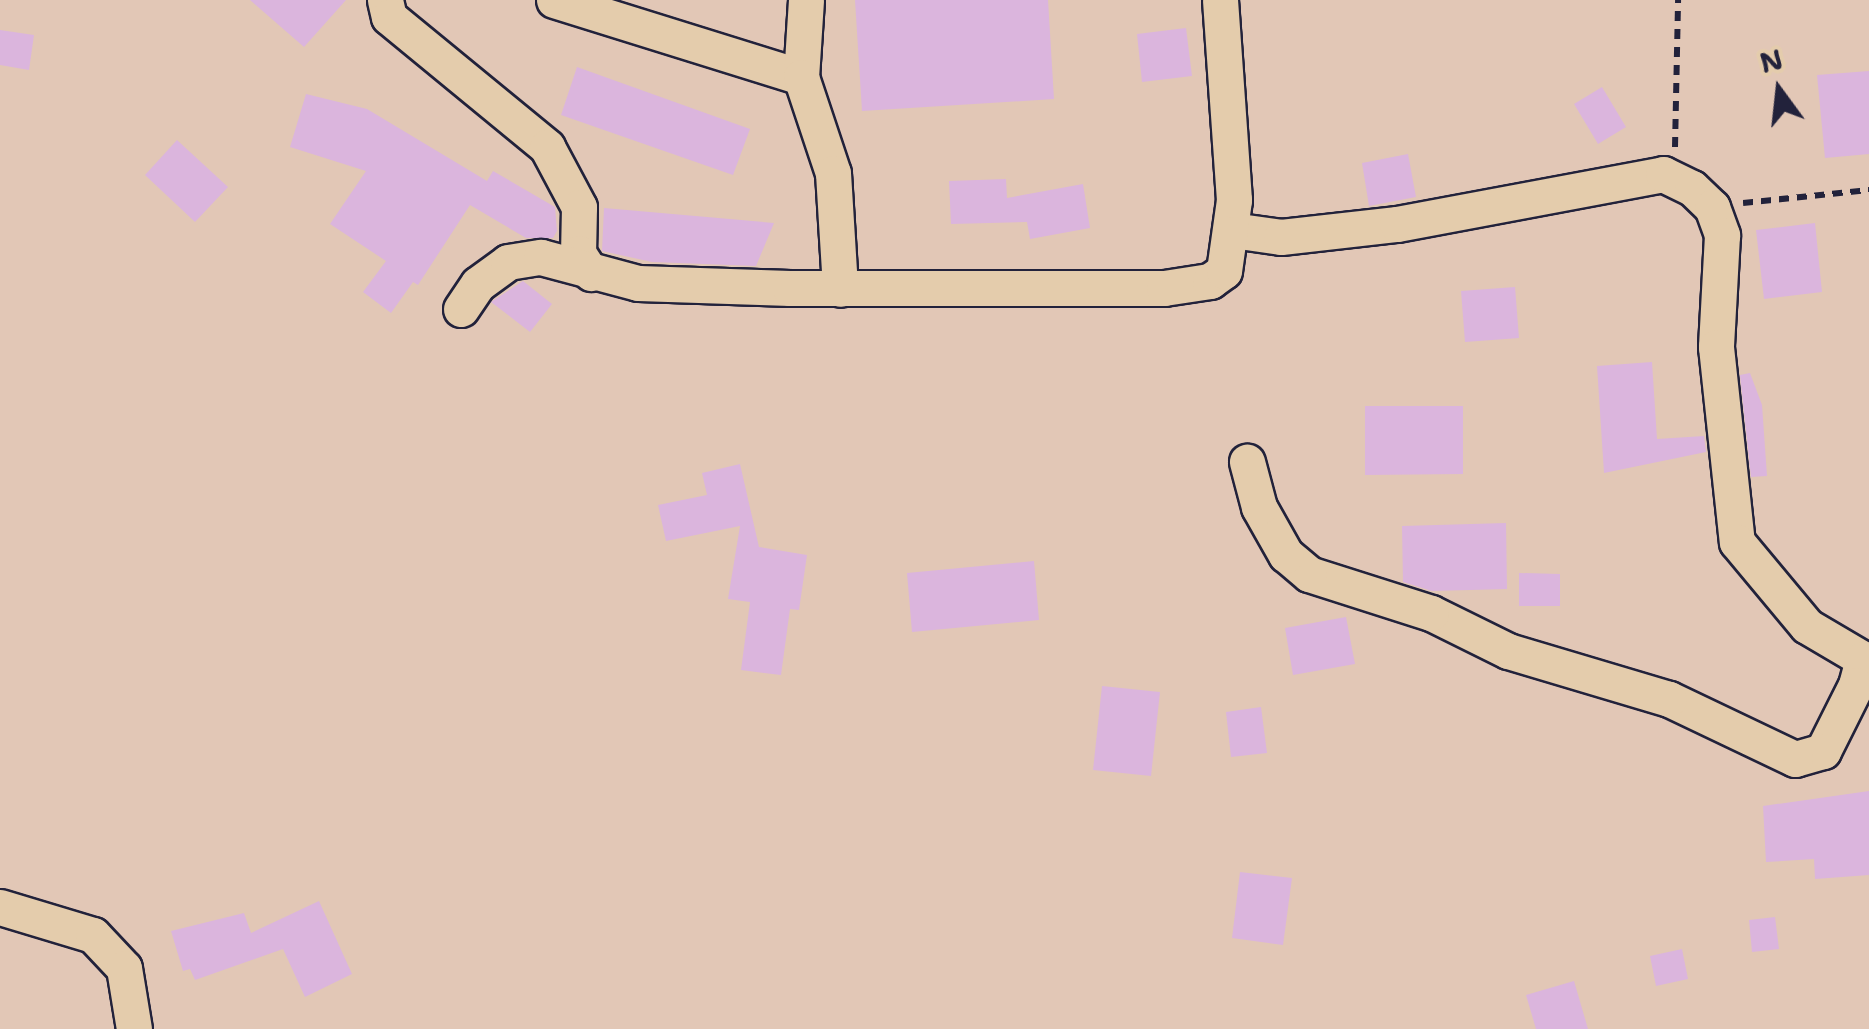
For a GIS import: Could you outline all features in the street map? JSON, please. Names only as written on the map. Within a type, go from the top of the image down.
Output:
[{"type":"street","points":[[385,0],[389,17],[547,147],[578,208],[578,253],[591,274]]},
{"type":"street","points":[[554,0],[801,77]]},
{"type":"street","points":[[806,0],[801,77],[833,173],[840,289]]},
{"type":"street","points":[[461,309],[478,284],[508,262],[541,257],[591,274],[638,283],[840,289],[1186,287],[1224,271],[1232,230],[1220,0]]},
{"type":"street","points":[[1232,230],[1281,238],[1663,174],[1675,178],[1712,206],[1722,236],[1716,347],[1737,542],[1807,626],[1866,646],[1823,752],[1795,759],[1669,699],[1508,651],[1431,613],[1309,574],[1286,554],[1268,523],[1246,462]]},
{"type":"street","points":[[0,906],[94,935],[124,968],[134,1029]]},
{"type":"path","points":[[1675,178],[1678,0]]},
{"type":"path","points":[[1712,206],[1869,190]]},
{"type":"building","points":[[250,0],[346,0],[304,47]]},
{"type":"building","points":[[855,0],[1048,0],[1054,99],[862,111]]},
{"type":"building","points":[[1186,28],[1192,76],[1142,82],[1137,34]]},
{"type":"building","points":[[0,30],[34,35],[29,70],[0,65]]},
{"type":"building","points":[[577,67],[750,129],[733,175],[561,115]]},
{"type":"building","points":[[1869,71],[1869,154],[1825,158],[1817,75]]},
{"type":"building","points":[[1602,87],[1626,127],[1598,144],[1574,104]]},
{"type":"building","points":[[306,94],[367,109],[487,181],[493,171],[555,207],[557,231],[553,238],[526,238],[470,205],[418,285],[413,282],[391,313],[363,292],[386,261],[330,224],[366,171],[290,147]]},
{"type":"building","points":[[177,140],[228,187],[195,222],[145,175]]},
{"type":"building","points":[[1408,154],[1416,197],[1369,206],[1362,163]]},
{"type":"building","points":[[1006,179],[1007,198],[1083,184],[1090,228],[1030,239],[1027,222],[951,224],[949,181]]},
{"type":"building","points":[[604,208],[774,223],[756,266],[652,262],[602,251]]},
{"type":"building","points":[[1815,223],[1822,292],[1764,299],[1756,230]]},
{"type":"building","points":[[523,281],[552,304],[530,332],[491,302]]},
{"type":"building","points":[[1515,287],[1519,338],[1465,342],[1461,291]]},
{"type":"building","points":[[1652,362],[1657,439],[1704,436],[1706,452],[1604,473],[1597,366]]},
{"type":"building","points":[[1750,373],[1762,405],[1767,476],[1751,477],[1740,375]]},
{"type":"building","points":[[1365,406],[1463,406],[1463,474],[1365,475]]},
{"type":"building","points":[[740,464],[759,547],[807,555],[799,610],[790,609],[781,675],[741,670],[750,602],[728,599],[740,526],[666,541],[658,505],[707,495],[702,473]]},
{"type":"building","points":[[1506,523],[1507,589],[1432,591],[1403,582],[1402,526]]},
{"type":"building","points":[[1034,561],[1039,620],[912,632],[907,573]]},
{"type":"building","points":[[1519,573],[1560,574],[1560,606],[1519,606]]},
{"type":"building","points":[[1346,617],[1355,664],[1293,675],[1285,628]]},
{"type":"building","points":[[1102,686],[1160,692],[1151,776],[1093,770]]},
{"type":"building","points":[[1261,707],[1267,753],[1231,757],[1226,712]]},
{"type":"building","points":[[1869,791],[1869,875],[1815,879],[1814,859],[1766,862],[1763,806]]},
{"type":"building","points":[[1240,872],[1292,878],[1283,945],[1232,938]]},
{"type":"building","points":[[319,901],[352,974],[305,997],[283,949],[195,980],[190,969],[183,971],[171,931],[244,913],[251,933]]},
{"type":"building","points":[[1775,917],[1779,949],[1752,952],[1749,920]]},
{"type":"building","points":[[1682,949],[1688,979],[1656,986],[1650,956]]},
{"type":"building","points":[[1574,981],[1588,1029],[1536,1029],[1526,995]]}]
